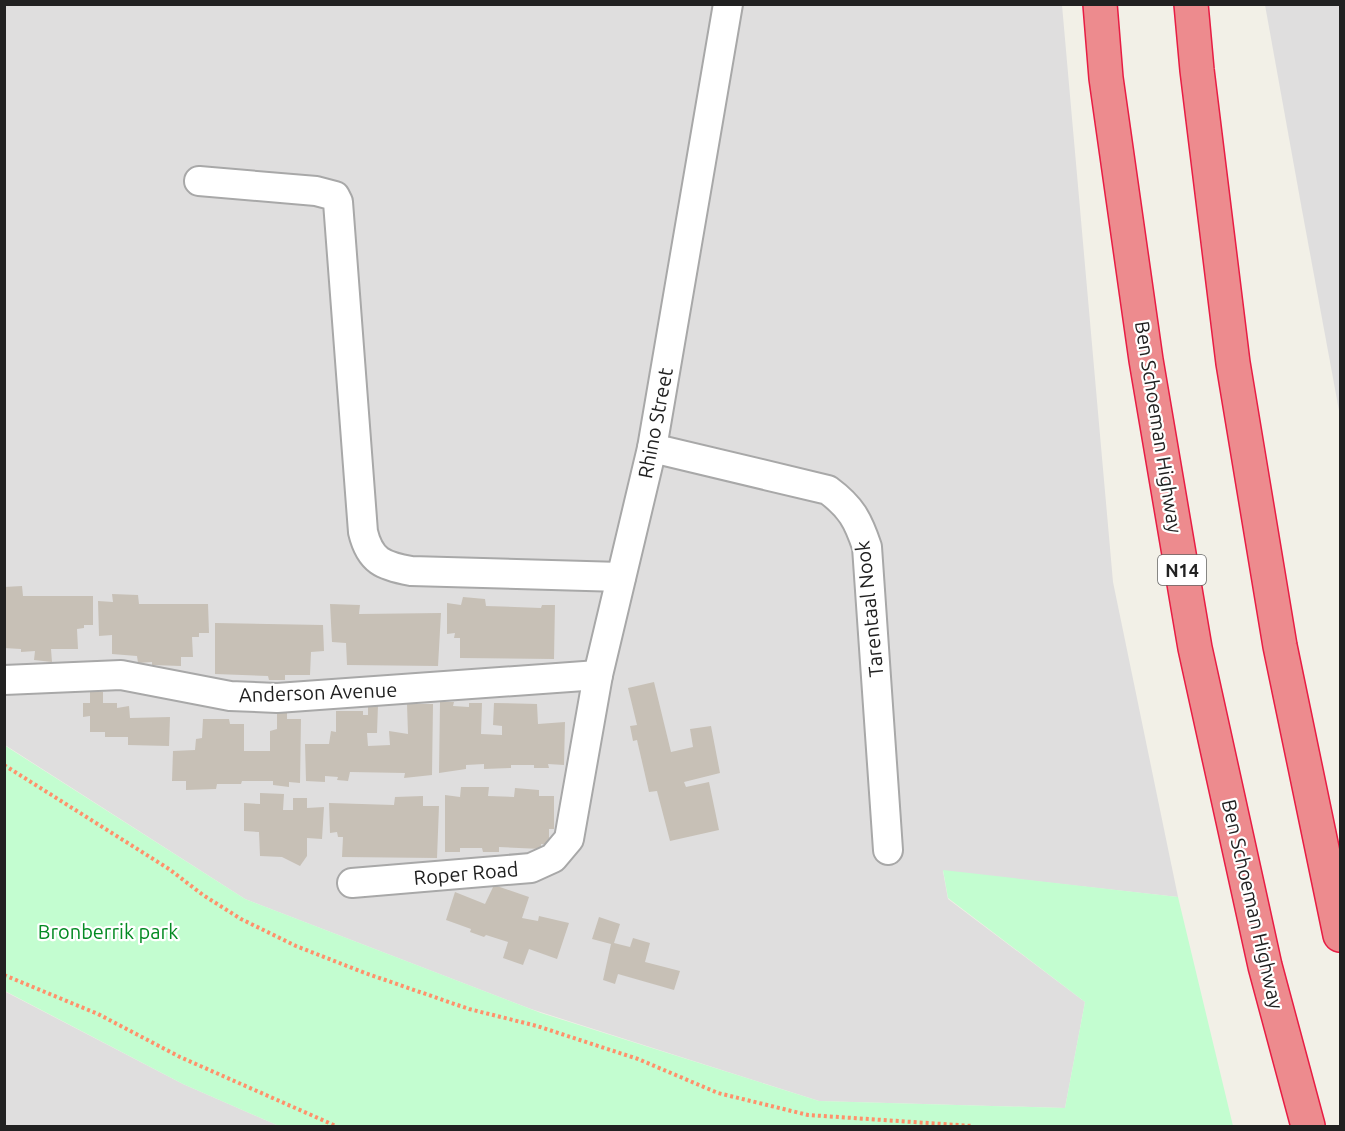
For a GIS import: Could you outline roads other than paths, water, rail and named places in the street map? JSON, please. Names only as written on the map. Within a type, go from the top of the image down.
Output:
[{"type":"highway","name":"Ben Schoeman Highway","points":[[1100,4],[1106,78],[1146,360],[1195,648],[1265,966],[1308,1126]]},
{"type":"highway","points":[[1191,4],[1198,82],[1233,363],[1280,646],[1341,935]]},
{"type":"street","name":"Rhino Street","points":[[569,838],[598,675],[652,447],[728,4]]},
{"type":"street","points":[[199,181],[316,191],[335,196],[338,202],[363,532],[371,554],[392,568],[411,571],[621,577]]},
{"type":"street","name":"Tarentaal Nook","points":[[652,447],[828,490],[852,511],[867,547],[888,850]]},
{"type":"street","name":"Anderson Avenue","points":[[4,680],[120,675],[230,696],[277,698],[598,675]]},
{"type":"street","name":"Roper Road","points":[[352,883],[531,868],[553,858],[569,838]]},
{"type":"park label","name":"Bronberrik park","points":[[108,931]]}]
